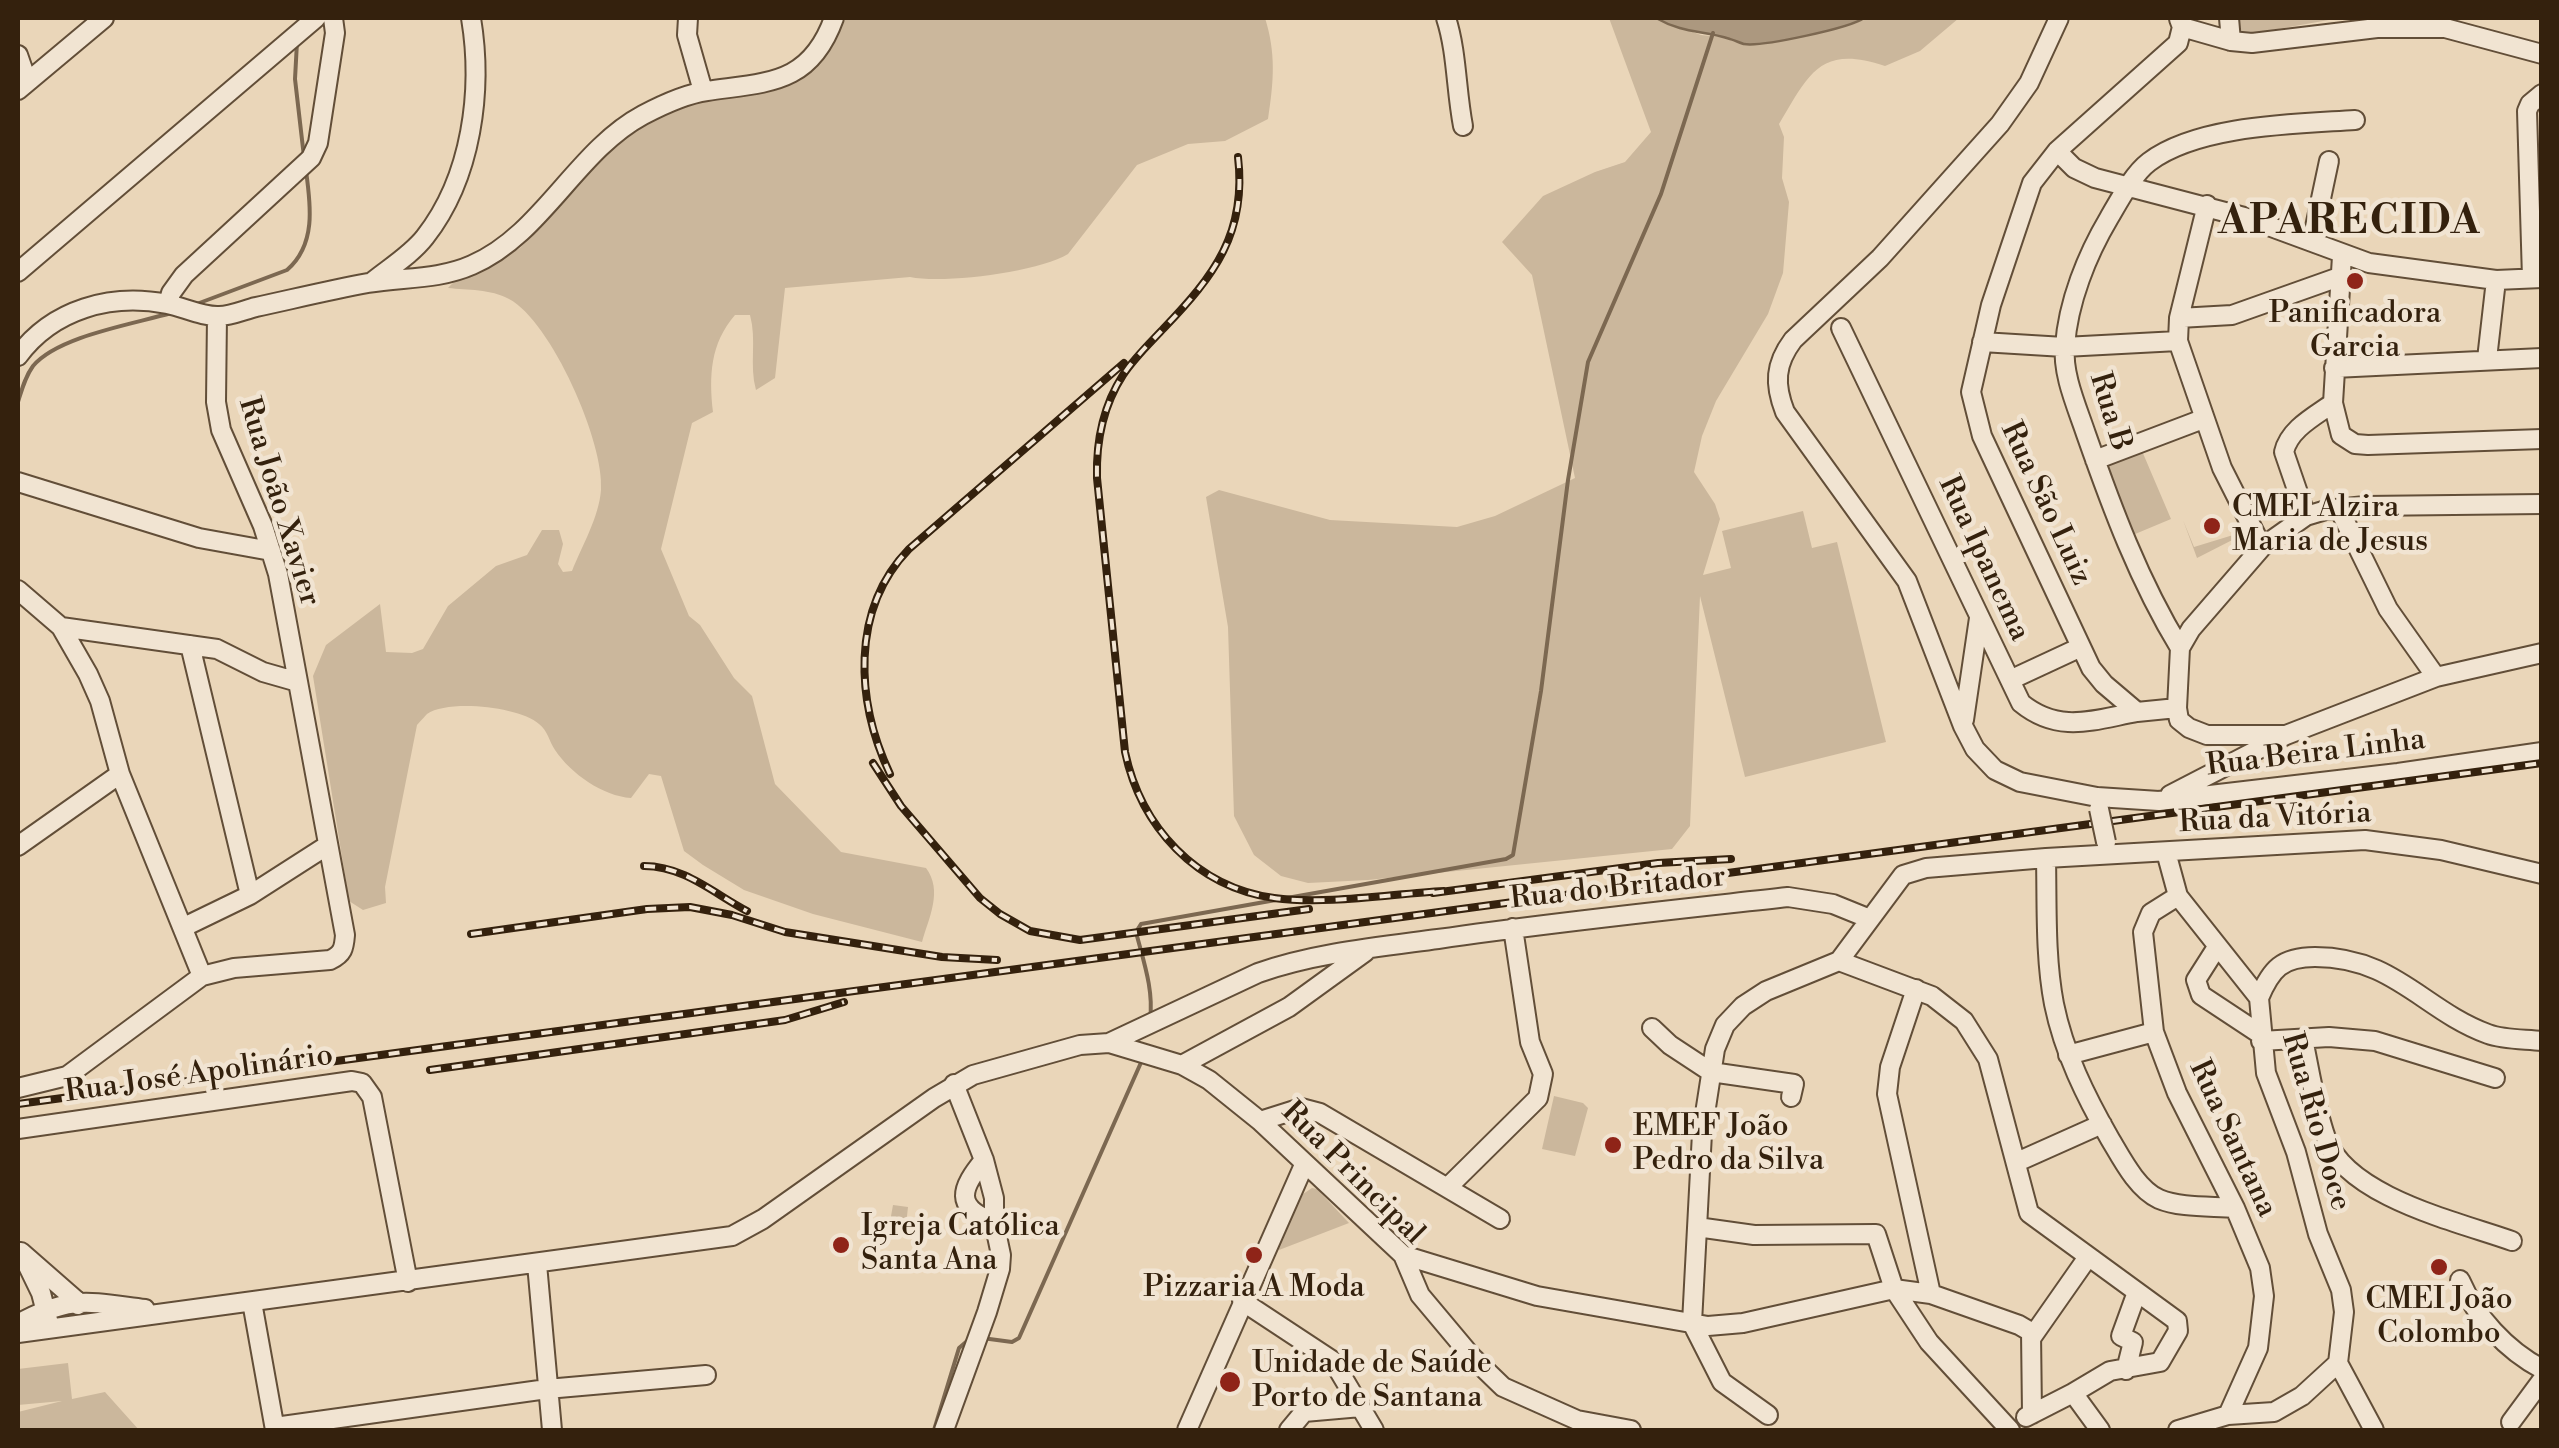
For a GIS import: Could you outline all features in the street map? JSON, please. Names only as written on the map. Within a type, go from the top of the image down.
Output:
[{"type":"street","points":[[22,86],[104,18]]},
{"type":"street","points":[[18,272],[316,18]]},
{"type":"street","points":[[168,304],[170,293],[184,275],[315,151],[335,33],[333,18]]},
{"type":"street","points":[[372,282],[423,240],[440,215],[456,177],[476,100],[476,46],[471,18]]},
{"type":"street","points":[[688,18],[687,35],[704,91]]},
{"type":"street","points":[[18,356],[44,328],[76,311],[136,300],[218,316],[372,282],[441,276],[490,256],[504,247],[616,134],[639,117],[704,91],[746,88],[781,79],[815,57],[834,18]]},
{"type":"street","points":[[1446,18],[1463,126]]},
{"type":"street","points":[[2059,18],[2028,83],[2000,124],[1880,258],[1793,340],[1782,354],[1776,376],[1784,412],[1907,582],[1976,750],[1995,770],[2020,782],[2098,803],[2107,848]]},
{"type":"street","points":[[2229,18],[2232,41]]},
{"type":"street","points":[[2180,22],[2232,41],[2252,43],[2370,23],[2445,28],[2542,54]]},
{"type":"street","name":"Rua São Luiz","points":[[2137,712],[2091,668],[1982,436],[1971,392],[1982,342],[2032,183],[2057,152],[2178,43],[2180,22]]},
{"type":"street","points":[[18,55],[22,86]]},
{"type":"street","points":[[2057,152],[2074,168],[2095,178],[2207,206],[2312,241],[2342,256],[2400,270],[2496,280],[2537,278],[2527,112],[2542,94]]},
{"type":"street","name":"Rua B","points":[[2180,648],[2130,553],[2078,410],[2064,347],[2083,269],[2100,232],[2147,163],[2179,147],[2220,134],[2264,126],[2355,120]]},
{"type":"street","points":[[2312,241],[2329,161]]},
{"type":"street","points":[[2207,206],[2178,318],[2178,341],[2222,468],[2262,547]]},
{"type":"street","points":[[2342,256],[2332,403],[2341,435],[2356,444],[2542,439]]},
{"type":"street","points":[[2178,318],[2232,315],[2339,278]]},
{"type":"street","points":[[2487,359],[2496,280]]},
{"type":"street","name":"Rua João Xavier","points":[[202,976],[218,970],[338,956],[344,948],[345,935],[271,551],[221,430],[216,402],[218,316]]},
{"type":"street","name":"Rua Ipanema","points":[[1841,328],[2021,703],[2038,717],[2074,723],[2137,712]]},
{"type":"street","points":[[1982,342],[2064,347],[2178,341]]},
{"type":"street","points":[[2334,368],[2542,358]]},
{"type":"street","points":[[2306,516],[2284,452],[2293,433],[2332,403]]},
{"type":"street","points":[[2095,460],[2203,419]]},
{"type":"street","points":[[18,482],[199,538],[271,551]]},
{"type":"street","points":[[2286,734],[2207,735],[2179,720],[2177,708],[2180,648],[2191,629],[2262,547],[2306,516],[2339,509],[2542,504]]},
{"type":"street","points":[[2339,509],[2388,609],[2436,677]]},
{"type":"street","points":[[18,590],[61,627],[100,701],[120,774],[202,976],[68,1076],[18,1088]]},
{"type":"street","points":[[1963,726],[1980,617]]},
{"type":"street","points":[[61,627],[229,653],[263,672],[298,682]]},
{"type":"street","points":[[190,646],[250,895]]},
{"type":"street","points":[[2010,680],[2081,647]]},
{"type":"street","points":[[2158,801],[2286,734],[2436,677],[2542,653]]},
{"type":"street","points":[[2137,712],[2177,708]]},
{"type":"street","name":"Rua Beira Linha","points":[[2098,803],[2158,801],[2542,752]]},
{"type":"street","points":[[18,846],[120,774]]},
{"type":"street","name":"Rua da Vitória","points":[[1839,961],[1898,878],[1909,872],[2107,848],[2166,852],[2365,840],[2441,850],[2542,874]]},
{"type":"street","points":[[184,928],[250,895],[328,846]]},
{"type":"street","name":"Rua Rio Doce","points":[[2166,852],[2178,896],[2258,998],[2266,1073],[2296,1152],[2318,1234],[2342,1290],[2344,1312],[2338,1362]]},
{"type":"street","points":[[2046,858],[2054,1003],[2068,1055],[2102,1124],[2119,1154],[2155,1197],[2235,1208]]},
{"type":"street","name":"Rua Santana","points":[[2178,896],[2151,913],[2143,932],[2154,1032],[2177,1093],[2235,1208],[2260,1268],[2264,1296],[2258,1348],[2228,1416]]},
{"type":"street","name":"Rua do Britador","points":[[1109,1043],[1258,973],[1370,948],[1788,898],[1832,904],[1870,919]]},
{"type":"street","points":[[1448,1187],[1538,1098],[1543,1074],[1530,1042],[1514,928]]},
{"type":"street","name":"Rua do Britador","points":[[1182,1065],[1289,1007],[1370,948]]},
{"type":"street","points":[[2218,948],[2196,980],[2201,996],[2261,1037],[2375,1041],[2495,1078]]},
{"type":"street","points":[[2258,998],[2268,974],[2282,964],[2298,957],[2342,957],[2400,980],[2492,1036],[2542,1041]]},
{"type":"street","points":[[1697,1227],[1754,1235],[1876,1234],[1894,1289],[1928,1342],[2010,1429],[2118,1370],[2160,1362],[2178,1331],[2177,1322],[2029,1213],[1988,1059],[1952,1008],[1916,989],[1839,961],[1766,990],[1743,1006],[1726,1025],[1711,1072],[1702,1133],[1697,1227],[1692,1323],[1722,1382],[1768,1415]]},
{"type":"street","points":[[1916,989],[1890,1066],[1887,1094],[1931,1294]]},
{"type":"street","points":[[1652,1028],[1670,1046],[1711,1072],[1794,1084],[1791,1096]]},
{"type":"street","points":[[2068,1055],[2154,1032]]},
{"type":"street","points":[[2303,1040],[2326,1140],[2346,1169],[2390,1198],[2512,1241]]},
{"type":"street","points":[[18,1333],[732,1236],[954,1084],[1004,1064],[1080,1044],[1109,1043]]},
{"type":"street","name":"Rua Principal","points":[[1109,1043],[1182,1065],[1209,1080],[1260,1121],[1403,1256],[1420,1295],[1503,1388],[1577,1420],[1631,1430]]},
{"type":"street","name":"Rua José Apolinário","points":[[18,1129],[352,1081],[362,1083],[372,1096],[408,1282]]},
{"type":"street","points":[[944,1430],[1000,1269],[1001,1254],[994,1198],[984,1160],[954,1084]]},
{"type":"street","points":[[1260,1121],[1292,1109],[1310,1109],[1384,1148],[1500,1219]]},
{"type":"street","points":[[2017,1162],[2102,1124]]},
{"type":"street","points":[[984,1160],[967,1181],[966,1202],[976,1216],[994,1222]]},
{"type":"street","points":[[1186,1430],[1304,1165]]},
{"type":"street","points":[[19,1249],[77,1301]]},
{"type":"street","points":[[19,1249],[41,1293],[43,1310],[66,1328]]},
{"type":"street","points":[[1403,1256],[1537,1296],[1708,1326],[1744,1323],[1894,1289],[1931,1294],[2019,1325],[2032,1338]]},
{"type":"street","points":[[2032,1414],[2032,1338],[2088,1257]]},
{"type":"street","points":[[537,1264],[552,1430]]},
{"type":"street","points":[[2460,1280],[2486,1324],[2542,1369]]},
{"type":"street","points":[[2118,1370],[2133,1342],[2121,1336],[2137,1292]]},
{"type":"street","points":[[66,1328],[77,1301]]},
{"type":"street","points":[[18,1324],[43,1310],[77,1301],[170,1313]]},
{"type":"street","points":[[1242,1301],[1333,1361],[1374,1430]]},
{"type":"street","points":[[252,1302],[275,1429],[547,1389],[706,1376]]},
{"type":"street","points":[[2178,1430],[2228,1416],[2274,1412],[2302,1396],[2338,1362],[2374,1430]]},
{"type":"street","points":[[2511,1422],[2542,1380]]},
{"type":"street","points":[[2073,1393],[2100,1430]]},
{"type":"street","points":[[1289,1430],[1304,1412],[1360,1408]]},
{"type":"street","points":[[2261,1415],[2275,1430]]},
{"type":"shaded area","points":[[838,18],[1265,18],[1272,55],[1268,119],[1225,141],[1188,144],[1137,165],[1068,254],[1036,266],[991,275],[910,277],[785,288],[775,378],[756,390],[750,315],[735,315],[720,337],[712,373],[713,412],[692,423],[661,549],[689,616],[700,625],[734,678],[752,696],[775,784],[841,852],[926,868],[934,895],[922,942],[813,914],[744,890],[684,851],[661,776],[649,774],[631,798],[610,793],[570,767],[539,724],[530,718],[501,709],[467,706],[437,709],[417,725],[385,887],[386,903],[363,910],[349,901],[313,676],[326,645],[380,604],[386,652],[412,653],[423,649],[448,606],[496,566],[527,555],[542,530],[559,530],[563,544],[558,564],[563,572],[572,571],[600,500],[600,469],[585,415],[542,332],[509,299],[479,290],[448,288],[466,269],[520,248],[617,138],[674,104],[790,80],[809,71],[827,48]]},
{"type":"shaded area","points":[[1609,18],[1656,18],[1701,35],[1728,38],[1745,45],[1813,33],[1864,18],[1959,18],[1920,51],[1885,66],[1845,59],[1819,68],[1779,124],[1784,137],[1782,178],[1789,202],[1783,273],[1768,314],[1716,401],[1702,436],[1694,472],[1720,519],[1703,575],[1731,568],[1722,531],[1803,511],[1812,548],[1837,542],[1886,742],[1745,777],[1700,596],[1690,826],[1672,849],[1368,880],[1308,883],[1281,876],[1254,855],[1234,816],[1228,627],[1206,497],[1219,490],[1330,520],[1457,527],[1495,516],[1575,478],[1532,275],[1502,242],[1543,196],[1625,162],[1651,132]]},
{"type":"shaded area","points":[[1656,18],[1864,18],[1786,40],[1744,44]]},
{"type":"shaded area","points":[[2230,18],[2340,18],[2233,37]]},
{"type":"shaded area","points":[[2142,451],[2171,519],[2128,537],[2099,469]]},
{"type":"shaded area","points":[[2183,520],[2194,547],[2244,534],[2197,558]]},
{"type":"shaded area","points":[[1554,1096],[1583,1103],[1588,1108],[1575,1156],[1542,1149]]},
{"type":"shaded area","points":[[1312,1188],[1349,1223],[1279,1250],[1276,1245],[1303,1194]]},
{"type":"shaded area","points":[[893,1205],[908,1207],[905,1234],[888,1233]]},
{"type":"shaded area","points":[[68,1363],[72,1399],[105,1392],[139,1430],[18,1430],[18,1412],[62,1401],[18,1405],[18,1369]]},
{"type":"waterway","points":[[1150,1019],[1149,986],[1136,932],[1141,924],[1513,855],[1541,691],[1568,480],[1588,362],[1661,194],[1713,33]]},
{"type":"waterway","points":[[297,42],[295,79],[304,157]]},
{"type":"waterway","points":[[194,305],[287,270],[296,260],[309,224],[306,171]]},
{"type":"waterway","points":[[18,402],[33,366],[60,347],[98,332],[171,313]]},
{"type":"waterway","points":[[982,1338],[1012,1342],[1019,1338],[1143,1058]]},
{"type":"waterway","points":[[934,1430],[959,1348],[973,1336]]},
{"type":"railway","points":[[1238,157],[1237,208],[1223,252],[1198,290],[1123,375],[1110,399],[1100,438],[1097,478],[1125,752],[1144,805],[1159,828],[1176,849],[1220,881],[1246,892],[1294,900],[1444,891]]},
{"type":"railway","points":[[890,774],[870,717],[865,657],[876,600],[890,573],[909,549],[1124,363]]},
{"type":"railway","points":[[873,763],[901,806],[980,898],[1030,931],[1080,940],[1309,909]]},
{"type":"railway","points":[[18,1104],[2542,763]]},
{"type":"railway","points":[[1433,893],[1658,863],[1731,859]]},
{"type":"railway","points":[[644,866],[685,875],[747,911]]},
{"type":"railway","points":[[471,934],[647,909],[690,907],[785,932],[942,957],[997,960]]},
{"type":"railway","points":[[430,1070],[785,1020],[844,1002]]},
{"type":"place","name":"Panificadora Garcia","points":[[2355,281]]},
{"type":"place","name":"CMEI Alzira Maria de Jesus","points":[[2212,526]]},
{"type":"place","name":"EMEF João Pedro da Silva","points":[[1613,1145]]},
{"type":"place","name":"Igreja Católica Santa Ana","points":[[841,1245]]},
{"type":"place","name":"Pizzaria A Moda","points":[[1254,1255]]},
{"type":"place","name":"CMEI João Colombo","points":[[2439,1267]]},
{"type":"place","name":"Unidade de Saúde Porto de Santana","points":[[1230,1382]]},
{"type":"district","name":"APARECIDA","points":[[2350,223]]}]
